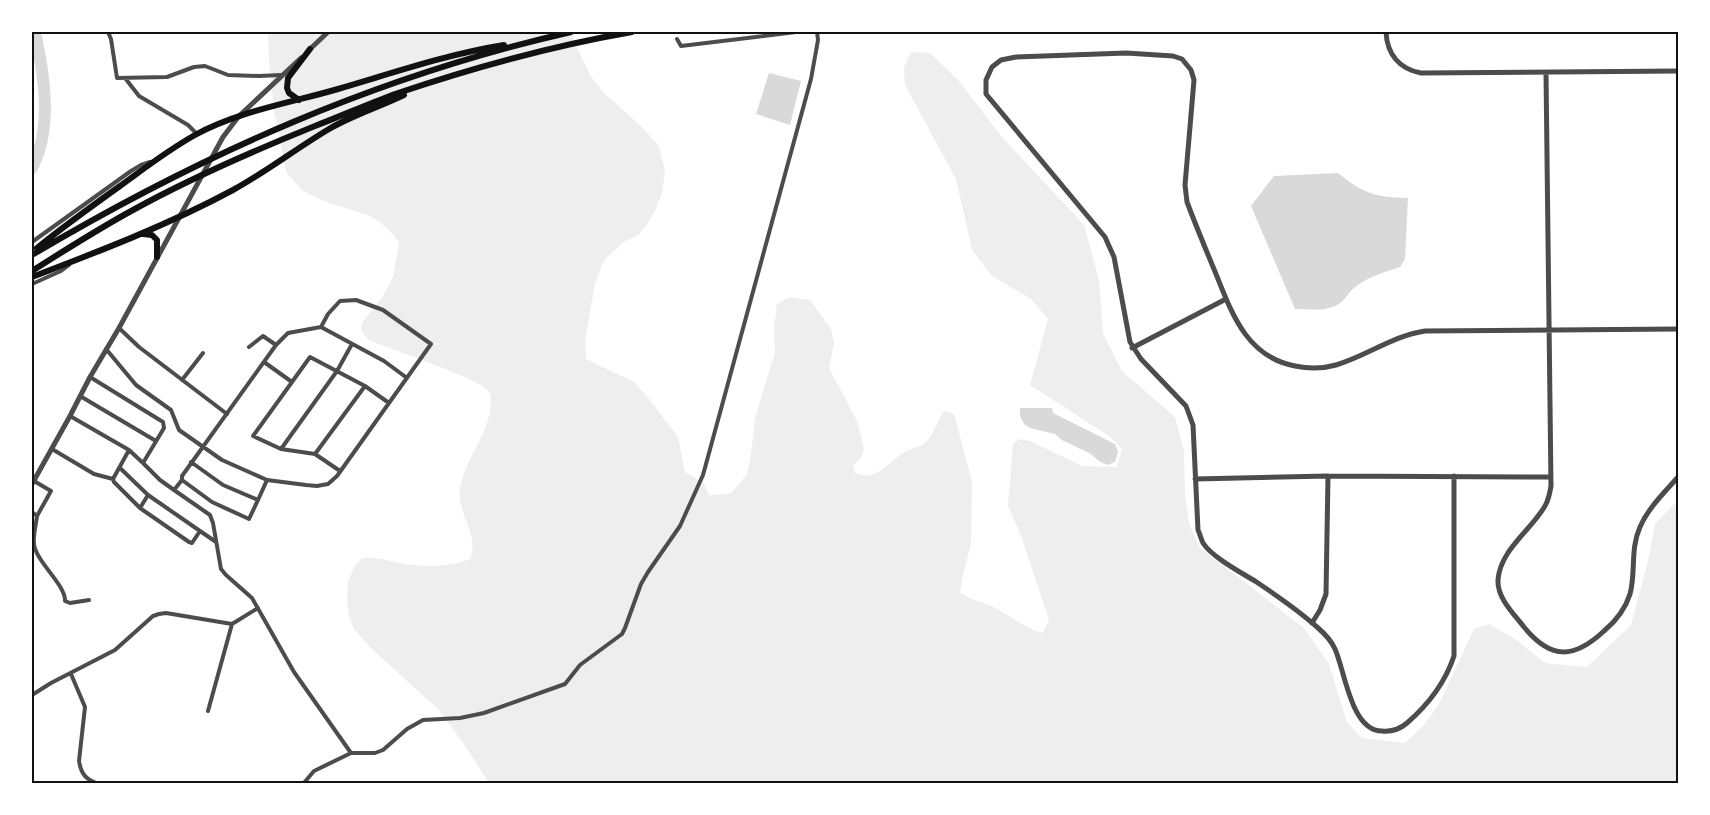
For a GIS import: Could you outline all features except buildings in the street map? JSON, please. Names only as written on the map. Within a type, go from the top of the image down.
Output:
[{"type":"main road","points":[[32,254],[70,221],[152,161],[197,134],[239,116],[469,50],[571,32]]},
{"type":"main road","points":[[32,271],[95,231],[182,185],[265,146],[382,99],[542,51],[589,39],[632,32]]},
{"type":"main road","points":[[32,254],[135,196],[193,167],[331,106],[456,62],[538,39]]},
{"type":"main road","points":[[299,100],[286,88],[288,78],[310,49]]},
{"type":"main road","points":[[32,277],[178,217],[250,180],[341,123],[426,84]]},
{"type":"main road","points":[[137,235],[148,234],[155,238],[158,246],[157,257]]},
{"type":"street","points":[[108,32],[117,78],[167,76],[199,66],[228,75],[281,75]]},
{"type":"street","points":[[89,600],[70,603],[65,601],[63,591],[51,576],[34,546],[37,516],[51,491],[33,482],[223,137],[239,116],[328,32]]},
{"type":"street","points":[[677,39],[681,46],[796,32]]},
{"type":"street","points":[[303,783],[314,771],[351,753],[375,753],[383,750],[407,729],[423,720],[460,718],[559,687],[565,684],[580,665],[622,634],[641,584],[680,526],[703,475],[811,79],[818,40],[817,32]]},
{"type":"street","points":[[1386,32],[1391,53],[1399,63],[1410,71],[1420,73],[1678,71]]},
{"type":"street","points":[[1454,476],[1454,656],[1441,687],[1405,725],[1393,732],[1377,731],[1364,722],[1355,709],[1334,648],[1324,634],[1301,613],[1220,558],[1204,543],[1198,530],[1193,425],[1186,406],[1132,348],[1114,257],[1105,237],[986,93],[986,80],[992,67],[1001,60],[1016,57],[1105,54],[1161,55],[1182,59],[1191,70],[1194,80],[1185,185],[1187,202],[1233,317],[1255,346],[1276,361],[1310,369],[1336,365],[1414,332],[1437,330],[1678,329]]},
{"type":"street","points":[[1546,73],[1551,486],[1547,502],[1518,538],[1500,570],[1498,581],[1499,592],[1507,605],[1534,639],[1544,647],[1555,651],[1580,650],[1616,620],[1630,593],[1634,547],[1639,529],[1646,513],[1678,477]]},
{"type":"street","points":[[124,77],[138,96],[188,125],[197,134]]},
{"type":"street","points":[[32,242],[131,171],[152,161]]},
{"type":"street","points":[[32,284],[61,271],[77,260]]},
{"type":"street","points":[[1132,348],[1226,298]]},
{"type":"street","points":[[106,349],[136,385],[171,410],[179,430],[222,460],[267,480],[317,486],[328,484],[340,471],[431,344],[383,310],[360,301],[340,301],[328,314],[321,327]]},
{"type":"street","points":[[174,490],[191,462],[276,345],[288,333],[321,327],[384,362],[407,378]]},
{"type":"street","points":[[119,328],[139,347],[227,414]]},
{"type":"street","points":[[249,347],[263,336],[276,345]]},
{"type":"street","points":[[281,449],[338,371],[352,344]]},
{"type":"street","points":[[182,380],[203,353]]},
{"type":"street","points":[[340,471],[315,454],[281,449],[253,436],[310,357],[365,386],[389,403]]},
{"type":"street","points":[[264,362],[292,382]]},
{"type":"street","points":[[90,377],[163,422],[164,428],[143,464]]},
{"type":"street","points":[[315,454],[365,386]]},
{"type":"street","points":[[80,396],[156,441]]},
{"type":"street","points":[[70,416],[129,450],[160,480],[210,515],[221,569],[252,598],[294,672],[351,753]]},
{"type":"street","points":[[52,450],[94,474],[113,479],[140,508],[189,542],[192,543],[200,531]]},
{"type":"street","points":[[113,479],[129,450]]},
{"type":"street","points":[[191,462],[222,485],[258,500]]},
{"type":"street","points":[[120,468],[148,495],[216,542]]},
{"type":"street","points":[[1195,479],[1328,476],[1551,477]]},
{"type":"street","points":[[1312,623],[1326,594],[1328,476]]},
{"type":"street","points":[[182,480],[212,502],[249,519],[267,480]]},
{"type":"street","points":[[140,508],[148,495]]},
{"type":"street","points":[[32,512],[37,516]]},
{"type":"street","points":[[32,695],[115,650],[153,616],[166,613],[232,624],[258,608]]},
{"type":"street","points":[[208,711],[232,624]]},
{"type":"street","points":[[71,674],[85,707],[80,769],[88,779],[99,783]]},
{"type":"shaded area","points":[[268,32],[570,32],[591,77],[606,95],[643,128],[659,146],[665,171],[662,193],[646,226],[639,234],[624,242],[606,258],[601,267],[595,284],[585,341],[586,359],[634,382],[678,437],[685,472],[704,484],[709,495],[730,494],[747,475],[755,418],[775,352],[774,328],[777,304],[789,297],[810,300],[831,329],[834,343],[829,368],[858,423],[864,450],[860,459],[853,465],[855,473],[869,476],[875,474],[903,453],[925,443],[944,411],[954,414],[972,481],[971,544],[960,592],[1043,633],[1049,620],[1020,533],[1008,506],[1013,444],[1020,439],[1030,441],[1082,466],[1117,467],[1122,449],[1109,436],[1030,385],[1048,319],[1031,299],[992,276],[972,250],[956,179],[905,85],[904,68],[911,52],[930,53],[959,81],[1001,136],[1084,225],[1099,280],[1103,333],[1122,371],[1175,417],[1184,450],[1185,495],[1189,523],[1199,547],[1304,628],[1329,664],[1347,722],[1362,738],[1405,743],[1423,726],[1439,704],[1474,629],[1489,624],[1515,639],[1545,663],[1587,667],[1631,625],[1655,524],[1678,500],[1678,783],[489,783],[438,709],[372,649],[354,629],[349,616],[347,600],[348,581],[356,564],[362,558],[426,566],[453,564],[470,559],[472,541],[461,506],[460,488],[465,471],[488,420],[490,393],[484,387],[454,372],[369,340],[362,332],[362,323],[383,296],[393,277],[399,244],[394,235],[381,223],[370,216],[327,202],[303,191],[286,172],[274,110]]},
{"type":"shaded area","points":[[769,73],[801,81],[790,125],[756,114]]},
{"type":"shaded area","points":[[1338,173],[1355,186],[1370,193],[1408,198],[1405,259],[1400,267],[1376,275],[1358,285],[1337,305],[1322,309],[1295,309],[1251,206],[1274,176]]},
{"type":"shaded area","points":[[1020,408],[1052,408],[1053,413],[1115,444],[1118,452],[1115,462],[1107,465],[1055,434],[1030,428],[1024,424],[1020,416]]},
{"type":"waterway","points":[[32,168],[39,152],[45,118],[44,83],[35,32]]}]
